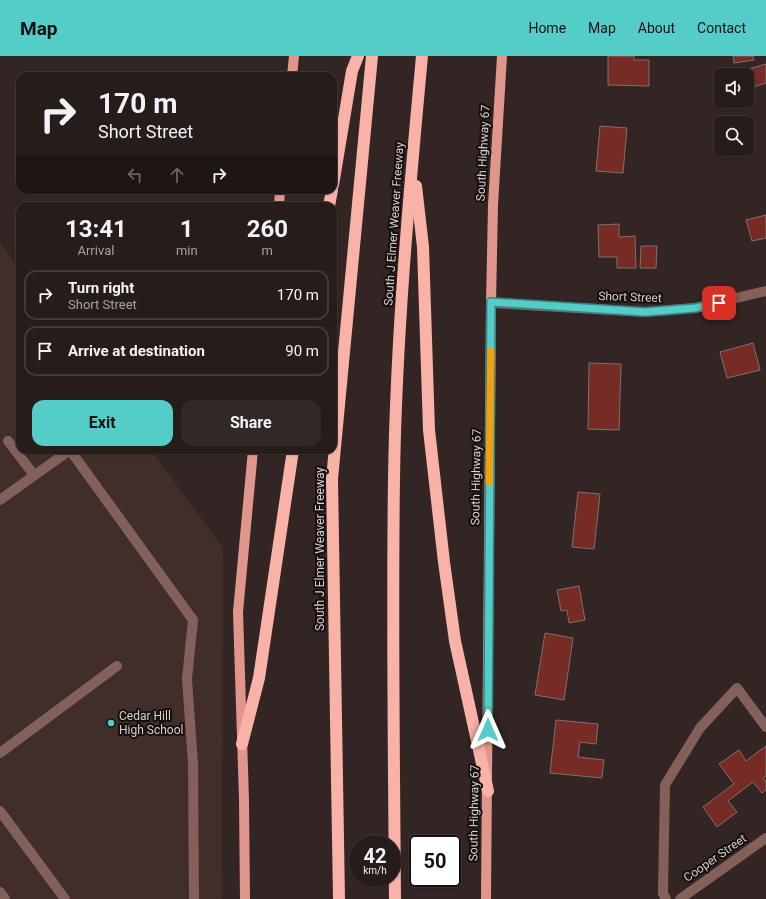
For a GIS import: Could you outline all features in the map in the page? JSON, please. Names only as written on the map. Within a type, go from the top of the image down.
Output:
[{"type":"highway","points":[[337,161],[352,71],[358,56]]},
{"type":"highway","name":"South J Elmer Weaver Freeway","points":[[337,426],[372,56]]},
{"type":"highway","name":"South J Elmer Weaver Freeway","points":[[394,899],[394,478],[400,344],[413,156],[422,56]]},
{"type":"highway","points":[[413,156],[423,247],[428,430],[455,641],[488,791]]},
{"type":"highway","points":[[242,744],[259,678],[292,454]]},
{"type":"highway","name":"South J Elmer Weaver Freeway","points":[[334,454],[332,479],[339,899]]},
{"type":"main road","points":[[292,72],[294,56]]},
{"type":"main road","name":"South Highway 67","points":[[486,899],[491,302],[493,205],[502,56]]},
{"type":"main road","points":[[245,899],[238,612],[253,454]]},
{"type":"street","name":"Short Street","points":[[491,302],[645,312],[695,308],[766,291]]},
{"type":"street","points":[[8,441],[16,452]]},
{"type":"street","points":[[18,454],[34,476]]},
{"type":"street","points":[[0,500],[64,454]]},
{"type":"street","points":[[73,454],[194,620],[187,679],[193,764],[194,899]]},
{"type":"street","points":[[0,753],[117,666]]},
{"type":"street","points":[[666,899],[663,893],[665,785],[700,728],[737,688],[766,728]]},
{"type":"street","points":[[0,811],[65,899]]},
{"type":"street","name":"Cooper Street","points":[[680,899],[766,838]]},
{"type":"street","points":[[0,892],[5,899]]},
{"type":"shaded area","name":"Cedar Hill High School","points":[[0,243],[16,265],[16,454],[154,454],[223,548],[222,899],[0,899]]},
{"type":"building","points":[[608,56],[634,56],[634,60],[649,60],[649,86],[608,85]]},
{"type":"building","points":[[733,56],[753,56],[754,60],[734,63]]},
{"type":"building","points":[[766,64],[766,83],[754,87],[754,68],[752,68]]},
{"type":"building","points":[[600,126],[627,128],[623,173],[596,171]]},
{"type":"building","points":[[766,215],[766,238],[752,241],[746,220]]},
{"type":"building","points":[[619,224],[619,237],[635,236],[636,268],[617,268],[617,257],[599,257],[598,225]]},
{"type":"building","points":[[641,246],[657,246],[656,268],[640,268]]},
{"type":"building","points":[[753,343],[760,370],[727,378],[720,352]]},
{"type":"building","points":[[589,363],[621,364],[619,430],[588,429]]},
{"type":"building","points":[[578,492],[600,494],[594,549],[572,547]]},
{"type":"building","points":[[579,586],[585,620],[569,623],[567,610],[561,611],[557,590]]},
{"type":"building","points":[[545,633],[573,638],[564,700],[535,695]]},
{"type":"building","points":[[556,720],[598,724],[596,744],[580,742],[578,757],[604,760],[602,778],[550,773]]},
{"type":"building","points":[[766,746],[766,776],[763,778],[766,782],[766,790],[762,793],[753,782],[728,801],[737,812],[717,827],[703,807],[734,784],[719,764],[739,750],[746,761]]},
{"type":"slow traffic","points":[[489,482],[491,351]]},
{"type":"place","name":"Cedar Hill High School","points":[[111,723]]},
{"type":"route","points":[[488,730],[488,548],[491,302],[645,312],[671,311],[719,303]]}]
